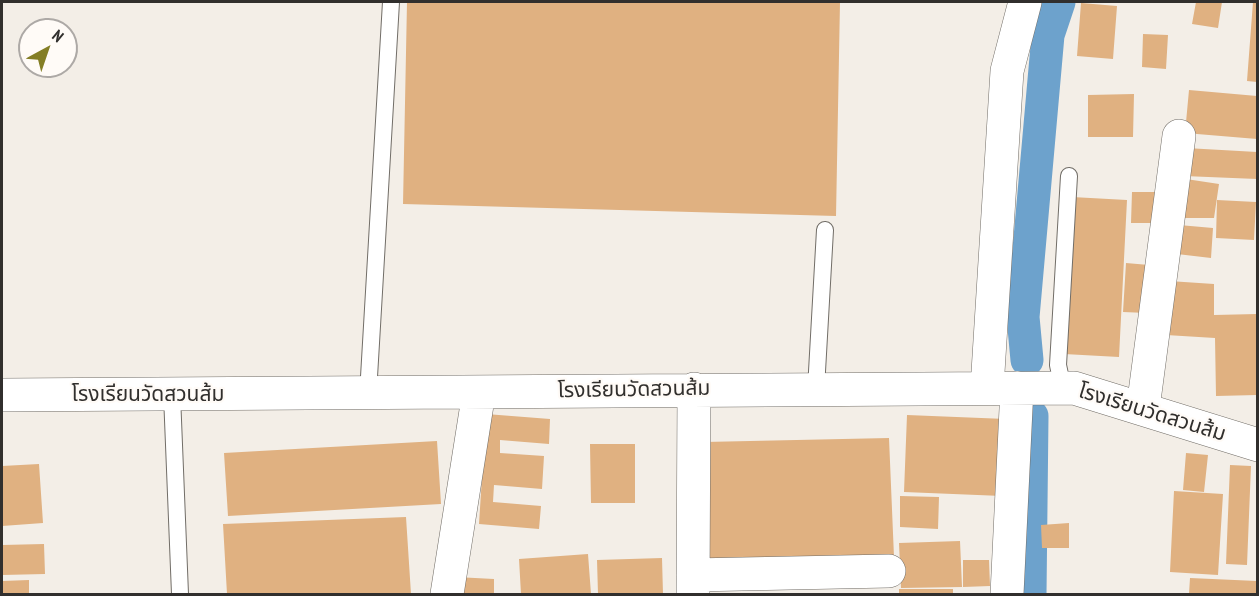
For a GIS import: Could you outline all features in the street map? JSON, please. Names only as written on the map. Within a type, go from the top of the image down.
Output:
[{"type":"street","points":[[1007,594],[1002,388],[1007,71],[1025,2]]},
{"type":"street","points":[[1143,408],[1179,136]]},
{"type":"street","name":"โรงเรียนวัดสวนส้ม","points":[[2,395],[1074,388],[1257,445]]},
{"type":"street","points":[[694,389],[693,585],[889,571]]},
{"type":"street","points":[[447,594],[479,392]]},
{"type":"lane","points":[[369,394],[391,2]]},
{"type":"lane","points":[[1063,388],[1058,365],[1069,176]]},
{"type":"lane","points":[[816,389],[825,230]]},
{"type":"lane","points":[[172,395],[180,594]]},
{"type":"building","points":[[407,2],[840,2],[836,216],[403,204]]},
{"type":"building","points":[[1196,2],[1222,2],[1218,28],[1192,24]]},
{"type":"building","points":[[1253,2],[1257,2],[1257,82],[1247,81]]},
{"type":"building","points":[[1081,3],[1117,6],[1113,59],[1077,56]]},
{"type":"building","points":[[1143,34],[1168,35],[1166,69],[1142,67]]},
{"type":"building","points":[[1189,90],[1257,96],[1257,139],[1185,133]]},
{"type":"building","points":[[1134,94],[1133,137],[1088,137],[1088,95]]},
{"type":"building","points":[[1186,148],[1257,152],[1257,179],[1184,176]]},
{"type":"building","points":[[1186,179],[1219,184],[1214,218],[1182,218]]},
{"type":"building","points":[[1132,192],[1160,192],[1160,223],[1131,223]]},
{"type":"building","points":[[1072,197],[1127,200],[1119,357],[1064,354]]},
{"type":"building","points":[[1217,200],[1256,202],[1254,240],[1216,238]]},
{"type":"building","points":[[1179,225],[1213,228],[1211,258],[1177,254]]},
{"type":"building","points":[[1126,263],[1149,265],[1147,313],[1123,312]]},
{"type":"building","points":[[1169,281],[1214,284],[1214,315],[1257,314],[1257,395],[1216,396],[1215,338],[1166,335]]},
{"type":"building","points":[[486,414],[550,419],[549,444],[500,440],[500,453],[544,456],[542,489],[494,485],[493,502],[541,506],[539,529],[479,524]]},
{"type":"building","points":[[907,415],[1006,419],[1002,496],[904,492]]},
{"type":"building","points":[[889,438],[894,557],[706,559],[704,442]]},
{"type":"building","points":[[437,441],[441,504],[228,516],[224,453]]},
{"type":"building","points":[[590,444],[635,444],[635,503],[591,503]]},
{"type":"building","points":[[1186,453],[1208,455],[1204,492],[1183,490]]},
{"type":"building","points":[[39,464],[43,523],[2,526],[2,466]]},
{"type":"building","points":[[1230,465],[1251,466],[1247,565],[1226,564]]},
{"type":"building","points":[[1174,491],[1223,494],[1218,575],[1170,572]]},
{"type":"building","points":[[900,496],[939,497],[938,529],[900,527]]},
{"type":"building","points":[[406,517],[411,594],[227,594],[223,524]]},
{"type":"building","points":[[1069,523],[1069,548],[1042,548],[1041,525]]},
{"type":"building","points":[[960,541],[962,587],[901,588],[899,543]]},
{"type":"building","points":[[44,544],[45,574],[2,575],[2,545]]},
{"type":"building","points":[[588,554],[591,594],[521,594],[519,559]]},
{"type":"building","points":[[662,558],[663,594],[598,594],[597,560]]},
{"type":"building","points":[[963,560],[989,560],[990,586],[963,587]]},
{"type":"building","points":[[456,577],[494,579],[494,594],[456,594]]},
{"type":"building","points":[[1190,578],[1257,581],[1257,594],[1189,594]]},
{"type":"building","points":[[29,580],[29,594],[2,594],[2,581]]},
{"type":"building","points":[[899,589],[953,589],[953,594],[899,594]]},
{"type":"waterway","points":[[1027,360],[1023,317],[1048,35],[1059,2]]},
{"type":"waterway","points":[[1030,594],[1032,416]]}]
